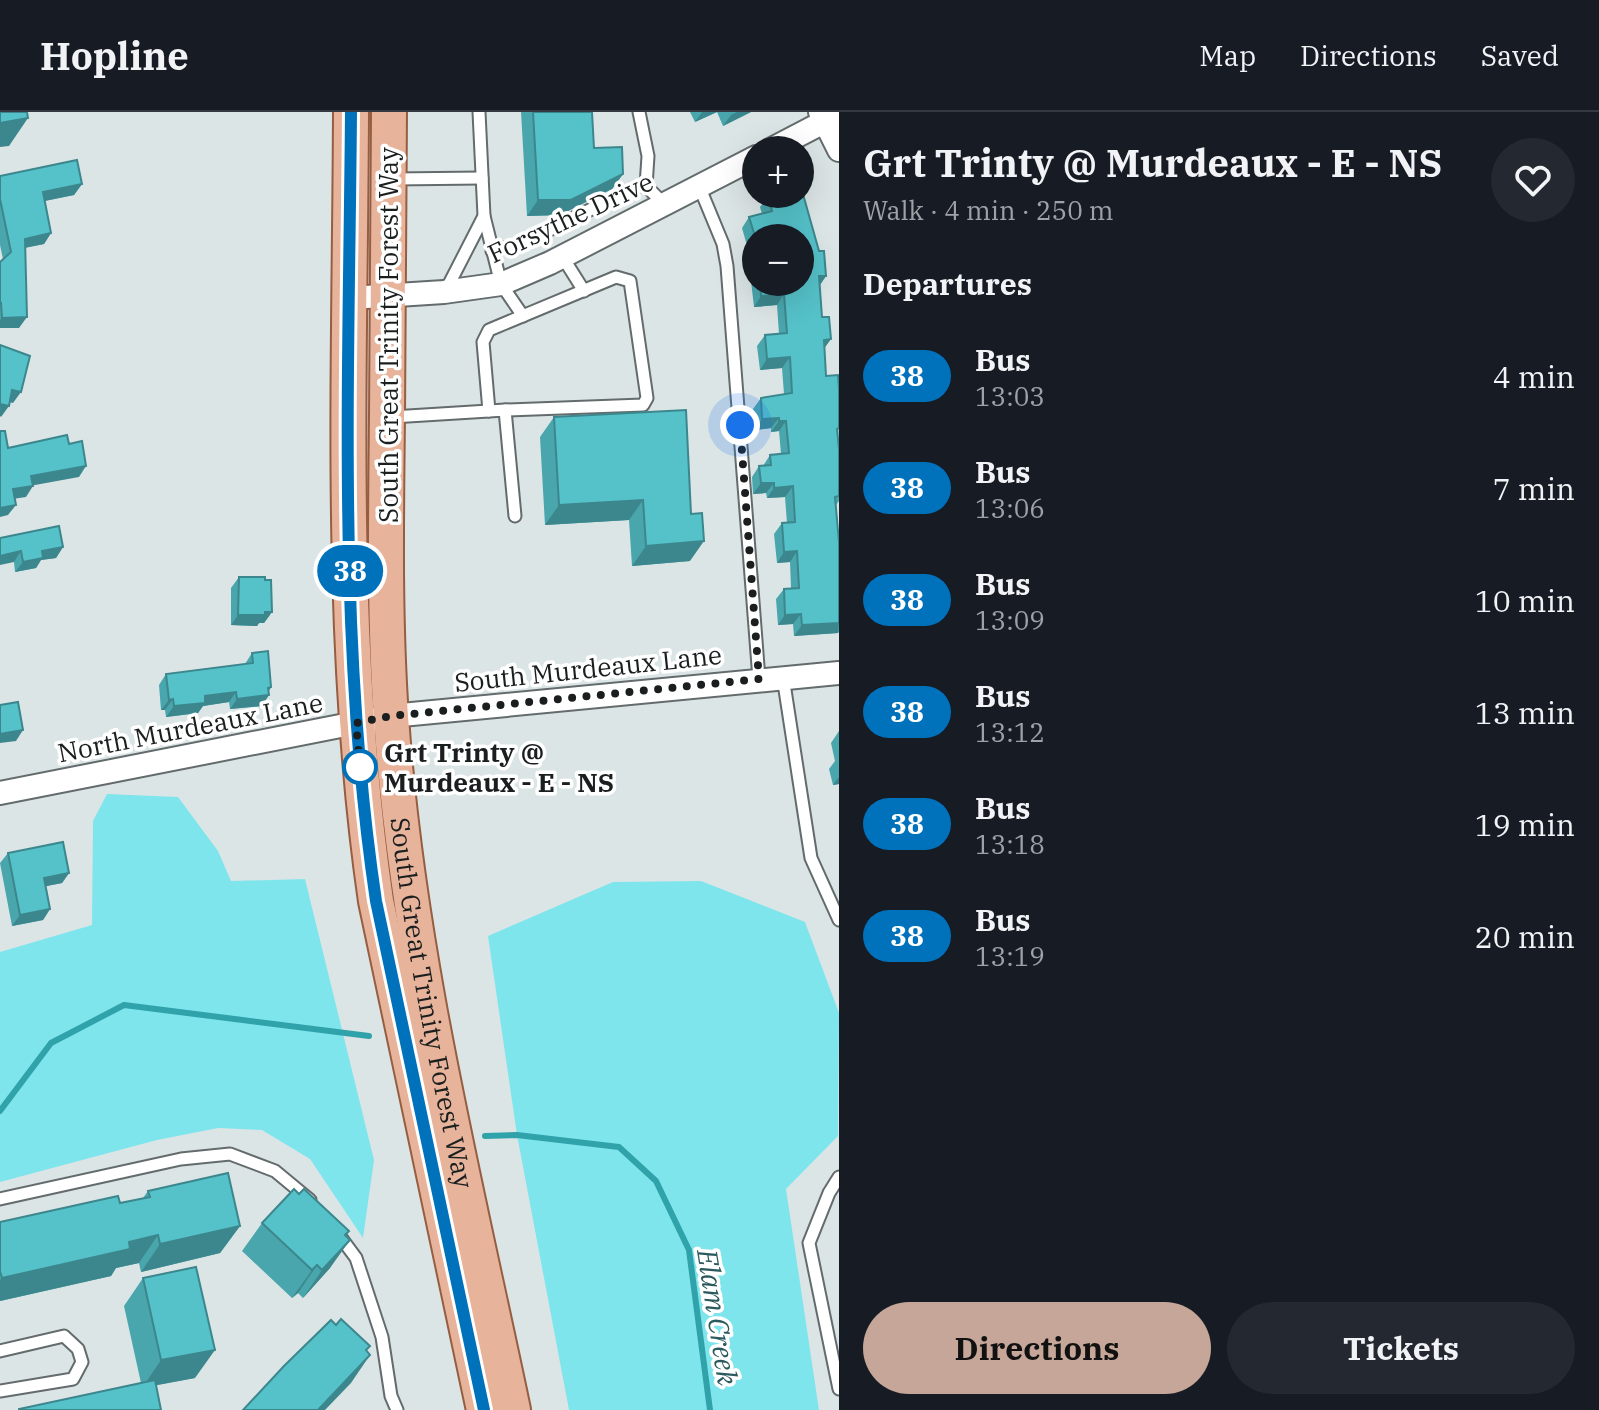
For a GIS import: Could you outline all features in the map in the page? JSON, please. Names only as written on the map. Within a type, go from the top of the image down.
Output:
[{"type":"main road","name":"South Great Trinity Forest Way","points":[[351,112],[350,573],[356,723],[376,901],[484,1410]]},
{"type":"main road","name":"South Great Trinity Forest Way","points":[[389,112],[387,569],[391,716],[418,945],[513,1410]]},
{"type":"street","points":[[794,136],[828,116],[839,150]]},
{"type":"street","name":"Forsythe Drive","points":[[350,298],[444,292],[501,284],[742,164]]},
{"type":"street","name":"South Murdeaux Lane","points":[[391,716],[839,673]]},
{"type":"street","name":"North Murdeaux Lane","points":[[0,793],[391,716]]},
{"type":"lane","points":[[479,112],[484,216],[501,284],[523,316]]},
{"type":"lane","points":[[639,112],[648,156],[646,186],[664,204]]},
{"type":"lane","points":[[389,179],[482,178]]},
{"type":"lane","points":[[492,251],[521,244],[636,187],[646,186]]},
{"type":"lane","points":[[699,186],[723,244],[727,266],[759,679]]},
{"type":"lane","points":[[444,292],[484,216]]},
{"type":"lane","points":[[562,256],[584,291]]},
{"type":"lane","points":[[387,417],[643,405],[647,398],[630,281],[616,277],[489,330],[483,342],[489,411]]},
{"type":"lane","points":[[505,410],[515,516]]},
{"type":"lane","points":[[783,677],[811,858],[834,894],[839,920]]},
{"type":"lane","points":[[0,1199],[181,1159],[230,1154],[275,1171],[317,1207]]},
{"type":"lane","points":[[839,1177],[829,1193],[809,1243],[839,1389]]},
{"type":"lane","points":[[327,1220],[356,1258],[382,1337],[391,1396],[397,1410]]},
{"type":"lane","points":[[0,1351],[64,1336],[78,1349],[82,1362],[73,1379],[0,1391]]},
{"type":"shaded area","points":[[107,794],[178,797],[218,851],[231,881],[305,879],[374,1160],[363,1238],[310,1159],[262,1130],[218,1128],[157,1140],[0,1182],[0,952],[92,925],[93,821]]},
{"type":"shaded area","points":[[701,881],[805,922],[839,1013],[838,1136],[786,1189],[819,1410],[569,1410],[517,1135],[488,936],[613,882]]},
{"type":"building","points":[[0,112],[27,112],[28,118],[0,123]]},
{"type":"building","points":[[533,112],[592,112],[594,148],[622,147],[623,174],[571,200],[538,200]]},
{"type":"building","points":[[77,160],[82,184],[43,192],[51,233],[25,239],[27,317],[2,318],[0,262],[11,252],[0,199],[0,176]]},
{"type":"building","points":[[771,208],[807,208],[811,224],[751,224],[749,217],[772,211]]},
{"type":"building","points":[[814,233],[819,251],[824,251],[826,276],[819,276],[822,317],[829,317],[831,339],[824,340],[826,376],[838,375],[839,388],[839,496],[835,497],[839,542],[839,623],[802,625],[801,614],[785,615],[784,589],[799,588],[797,551],[784,552],[782,523],[795,522],[793,486],[774,488],[774,483],[761,483],[759,466],[771,465],[770,455],[789,453],[786,421],[779,421],[779,418],[762,419],[761,398],[792,393],[790,357],[767,359],[765,335],[787,333],[784,296],[814,296]]},
{"type":"building","points":[[0,345],[30,356],[21,392],[12,390],[9,406],[0,404]]},
{"type":"building","points":[[686,410],[691,514],[702,513],[704,541],[646,546],[643,500],[559,505],[554,417]]},
{"type":"building","points":[[0,431],[5,431],[8,448],[67,435],[69,444],[82,441],[86,466],[31,476],[33,486],[13,489],[16,505],[0,508]]},
{"type":"building","points":[[59,526],[63,547],[42,551],[43,558],[23,562],[21,551],[0,556],[0,538]]},
{"type":"building","points":[[239,577],[265,577],[265,580],[271,580],[272,612],[238,615]]},
{"type":"building","points":[[268,651],[269,695],[237,699],[236,692],[205,696],[205,703],[174,706],[173,699],[169,700],[166,674],[253,663],[252,653]]},
{"type":"building","points":[[18,702],[23,730],[0,734],[0,705]]},
{"type":"building","points":[[63,842],[69,873],[44,878],[50,909],[20,915],[8,853]]},
{"type":"building","points":[[228,1173],[240,1226],[160,1244],[158,1235],[129,1242],[130,1249],[2,1278],[0,1222],[118,1196],[120,1203],[150,1197],[148,1191]]},
{"type":"building","points":[[294,1189],[299,1194],[304,1189],[349,1231],[345,1235],[350,1240],[322,1270],[317,1265],[312,1270],[262,1223]]},
{"type":"building","points":[[196,1267],[215,1350],[161,1360],[143,1278]]},
{"type":"building","points":[[341,1319],[370,1346],[366,1350],[370,1355],[318,1410],[243,1410],[331,1320],[336,1325]]},
{"type":"building","points":[[155,1380],[161,1410],[19,1410],[19,1409]]},
{"type":"waterway","name":"Elam Creek","points":[[0,1111],[51,1043],[124,1005],[369,1036]]},
{"type":"waterway","name":"Elam Creek","points":[[485,1136],[517,1135],[619,1147],[656,1181],[689,1250],[710,1410]]},
{"type":"bus line","name":"38","points":[[351,112],[350,573],[356,723],[367,837],[376,901],[484,1410]]},
{"type":"place","name":"Grt Trinty @ Murdeaux - E - NS","points":[[360,767]]},
{"type":"route","points":[[360,767],[361,780],[356,723],[391,716],[759,679],[740,425]]}]
